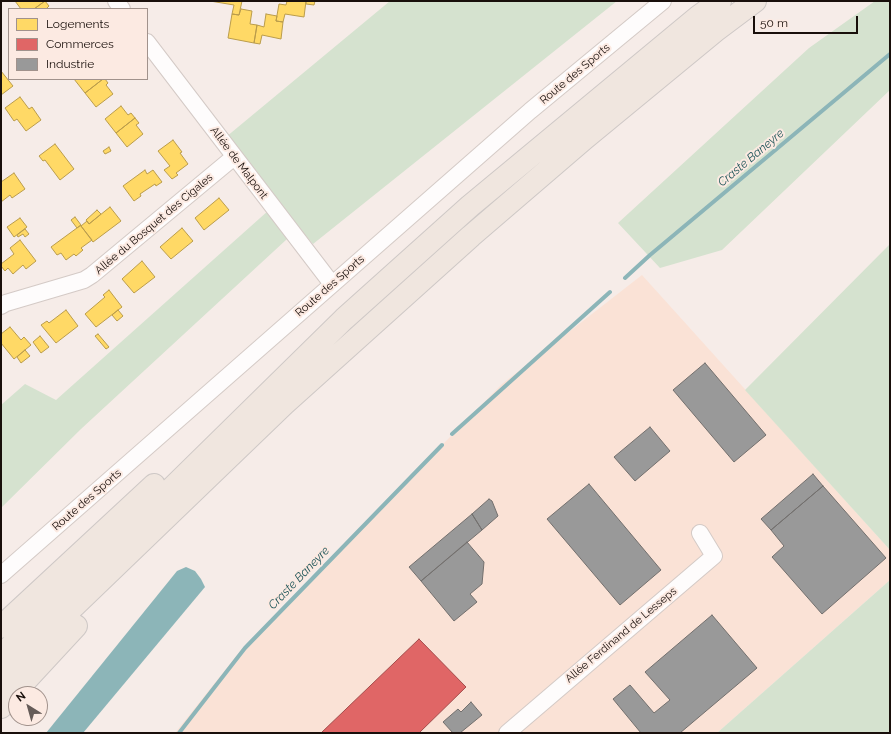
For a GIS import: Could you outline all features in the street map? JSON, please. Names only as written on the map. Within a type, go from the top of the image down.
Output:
[{"type":"highway","points":[[1,627],[190,453],[344,319],[470,206],[692,22],[720,1]]},
{"type":"highway","points":[[1,682],[80,601],[278,410],[471,236],[715,31],[755,1]]},
{"type":"highway","points":[[1,707],[99,600],[390,317],[471,236]]},
{"type":"highway","points":[[1,656],[344,319]]},
{"type":"street","name":"Route des Sports","points":[[1,575],[530,111],[663,1]]},
{"type":"street","name":"Allée de Malpont","points":[[148,43],[332,284]]},
{"type":"street","name":"Allée du Bosquet des Cigales","points":[[1,306],[6,303],[84,280],[92,276],[234,157]]},
{"type":"street","name":"Allée Ferdinand de Lesseps","points":[[508,733],[714,556],[700,533]]},
{"type":"shaded area","points":[[642,275],[890,550],[890,580],[717,733],[175,733],[241,650],[502,384]]},
{"type":"green space","points":[[390,1],[617,1],[313,244],[299,228],[81,429],[1,508],[1,405],[25,384],[56,400],[278,202],[226,137]]},
{"type":"green space","points":[[875,1],[890,1],[890,90],[722,250],[660,268],[618,223],[809,48]]},
{"type":"green space","points":[[890,244],[890,550],[745,390]]},
{"type":"green space","points":[[890,580],[890,733],[717,733]]},
{"type":"water","points":[[186,567],[195,571],[205,587],[83,733],[46,733],[177,571]]},
{"type":"building: Logements","points":[[15,1],[45,1],[35,8],[20,8]]},
{"type":"building: Logements","points":[[45,1],[49,6],[47,8],[35,8]]},
{"type":"building: Logements","points":[[210,1],[242,1],[239,15],[232,14],[234,5]]},
{"type":"building: Logements","points":[[287,1],[306,1],[304,17],[285,14],[283,22],[276,21],[279,4],[286,5]]},
{"type":"building: Logements","points":[[306,1],[315,1],[314,5],[306,4]]},
{"type":"building: Logements","points":[[241,9],[252,11],[250,24],[257,25],[254,43],[228,38],[232,14],[239,15]]},
{"type":"building: Logements","points":[[266,14],[277,16],[276,21],[283,22],[281,39],[262,35],[260,44],[254,43],[257,25],[264,27]]},
{"type":"building: Logements","points":[[1,71],[13,86],[1,95]]},
{"type":"building: Logements","points":[[75,80],[102,80],[85,93]]},
{"type":"building: Logements","points":[[102,80],[106,80],[108,83],[106,85],[113,94],[96,107],[85,93]]},
{"type":"building: Logements","points":[[20,97],[29,109],[32,107],[41,120],[26,131],[17,119],[14,121],[5,108]]},
{"type":"building: Logements","points":[[121,106],[128,115],[131,113],[135,118],[116,133],[105,119]]},
{"type":"building: Logements","points":[[135,118],[139,123],[136,125],[143,134],[127,147],[116,133]]},
{"type":"building: Logements","points":[[173,140],[182,152],[180,153],[188,164],[176,173],[178,175],[172,179],[164,170],[170,166],[158,151]]},
{"type":"building: Logements","points":[[55,144],[74,169],[60,180],[45,160],[43,161],[39,156]]},
{"type":"building: Logements","points":[[109,147],[111,151],[105,154],[103,151]]},
{"type":"building: Logements","points":[[145,170],[147,174],[153,170],[162,182],[156,186],[155,184],[140,194],[141,196],[134,201],[123,186]]},
{"type":"building: Logements","points":[[14,173],[25,189],[12,198],[10,195],[1,202],[1,182]]},
{"type":"building: Logements","points":[[219,198],[229,210],[204,230],[195,218]]},
{"type":"building: Logements","points":[[110,207],[121,221],[93,242],[81,226],[87,221],[89,224]]},
{"type":"building: Logements","points":[[97,210],[101,214],[89,224],[86,220]]},
{"type":"building: Logements","points":[[75,217],[81,225],[77,228],[71,220]]},
{"type":"building: Logements","points":[[20,218],[27,227],[14,237],[7,227]]},
{"type":"building: Logements","points":[[81,226],[92,240],[81,248],[83,250],[76,256],[74,254],[66,260],[61,253],[57,255],[51,247]]},
{"type":"building: Logements","points":[[182,228],[193,241],[171,259],[160,247]]},
{"type":"building: Logements","points":[[25,229],[29,234],[25,237],[23,234],[18,237],[17,235]]},
{"type":"building: Logements","points":[[20,240],[36,261],[26,269],[23,265],[13,274],[8,268],[5,271],[1,264],[14,254],[10,248]]},
{"type":"building: Logements","points":[[142,261],[155,277],[134,293],[122,279]]},
{"type":"building: Logements","points":[[109,290],[122,307],[96,327],[85,314],[105,297],[103,295]]},
{"type":"building: Logements","points":[[66,310],[78,326],[56,343],[41,325],[47,321],[49,323]]},
{"type":"building: Logements","points":[[118,310],[123,316],[117,321],[112,315]]},
{"type":"building: Logements","points":[[10,327],[21,340],[24,337],[31,345],[14,359],[1,343],[1,334]]},
{"type":"building: Logements","points":[[98,334],[109,347],[106,349],[95,336]]},
{"type":"building: Logements","points":[[40,336],[49,347],[41,353],[33,342]]},
{"type":"building: Logements","points":[[25,350],[30,356],[21,363],[17,357]]},
{"type":"building: Commerces","points":[[419,639],[466,687],[419,733],[321,733]]},
{"type":"building: Industrie","points":[[705,363],[766,435],[734,462],[673,390]]},
{"type":"building: Industrie","points":[[650,427],[670,451],[635,481],[614,457]]},
{"type":"building: Industrie","points":[[813,474],[823,486],[771,530],[761,519]]},
{"type":"building: Industrie","points":[[589,484],[661,570],[620,605],[547,519]]},
{"type":"building: Industrie","points":[[823,486],[886,558],[822,614],[772,557],[784,546],[771,530]]},
{"type":"building: Industrie","points":[[489,499],[492,501],[498,516],[482,530],[472,514]]},
{"type":"building: Industrie","points":[[472,514],[482,530],[421,581],[409,567]]},
{"type":"building: Industrie","points":[[467,542],[484,562],[482,584],[470,594],[477,602],[454,621],[421,581]]},
{"type":"building: Industrie","points":[[712,615],[757,668],[680,733],[641,733],[613,699],[630,685],[654,713],[670,700],[645,672]]},
{"type":"building: Industrie","points":[[471,702],[482,715],[460,733],[453,733],[443,722],[458,709],[461,712]]},
{"type":"waterway","name":"Craste Baneyre","points":[[625,278],[650,255],[890,54]]},
{"type":"waterway","name":"Craste Baneyre","points":[[452,434],[610,292]]},
{"type":"waterway","name":"Craste Baneyre","points":[[179,733],[245,648],[442,445]]}]
